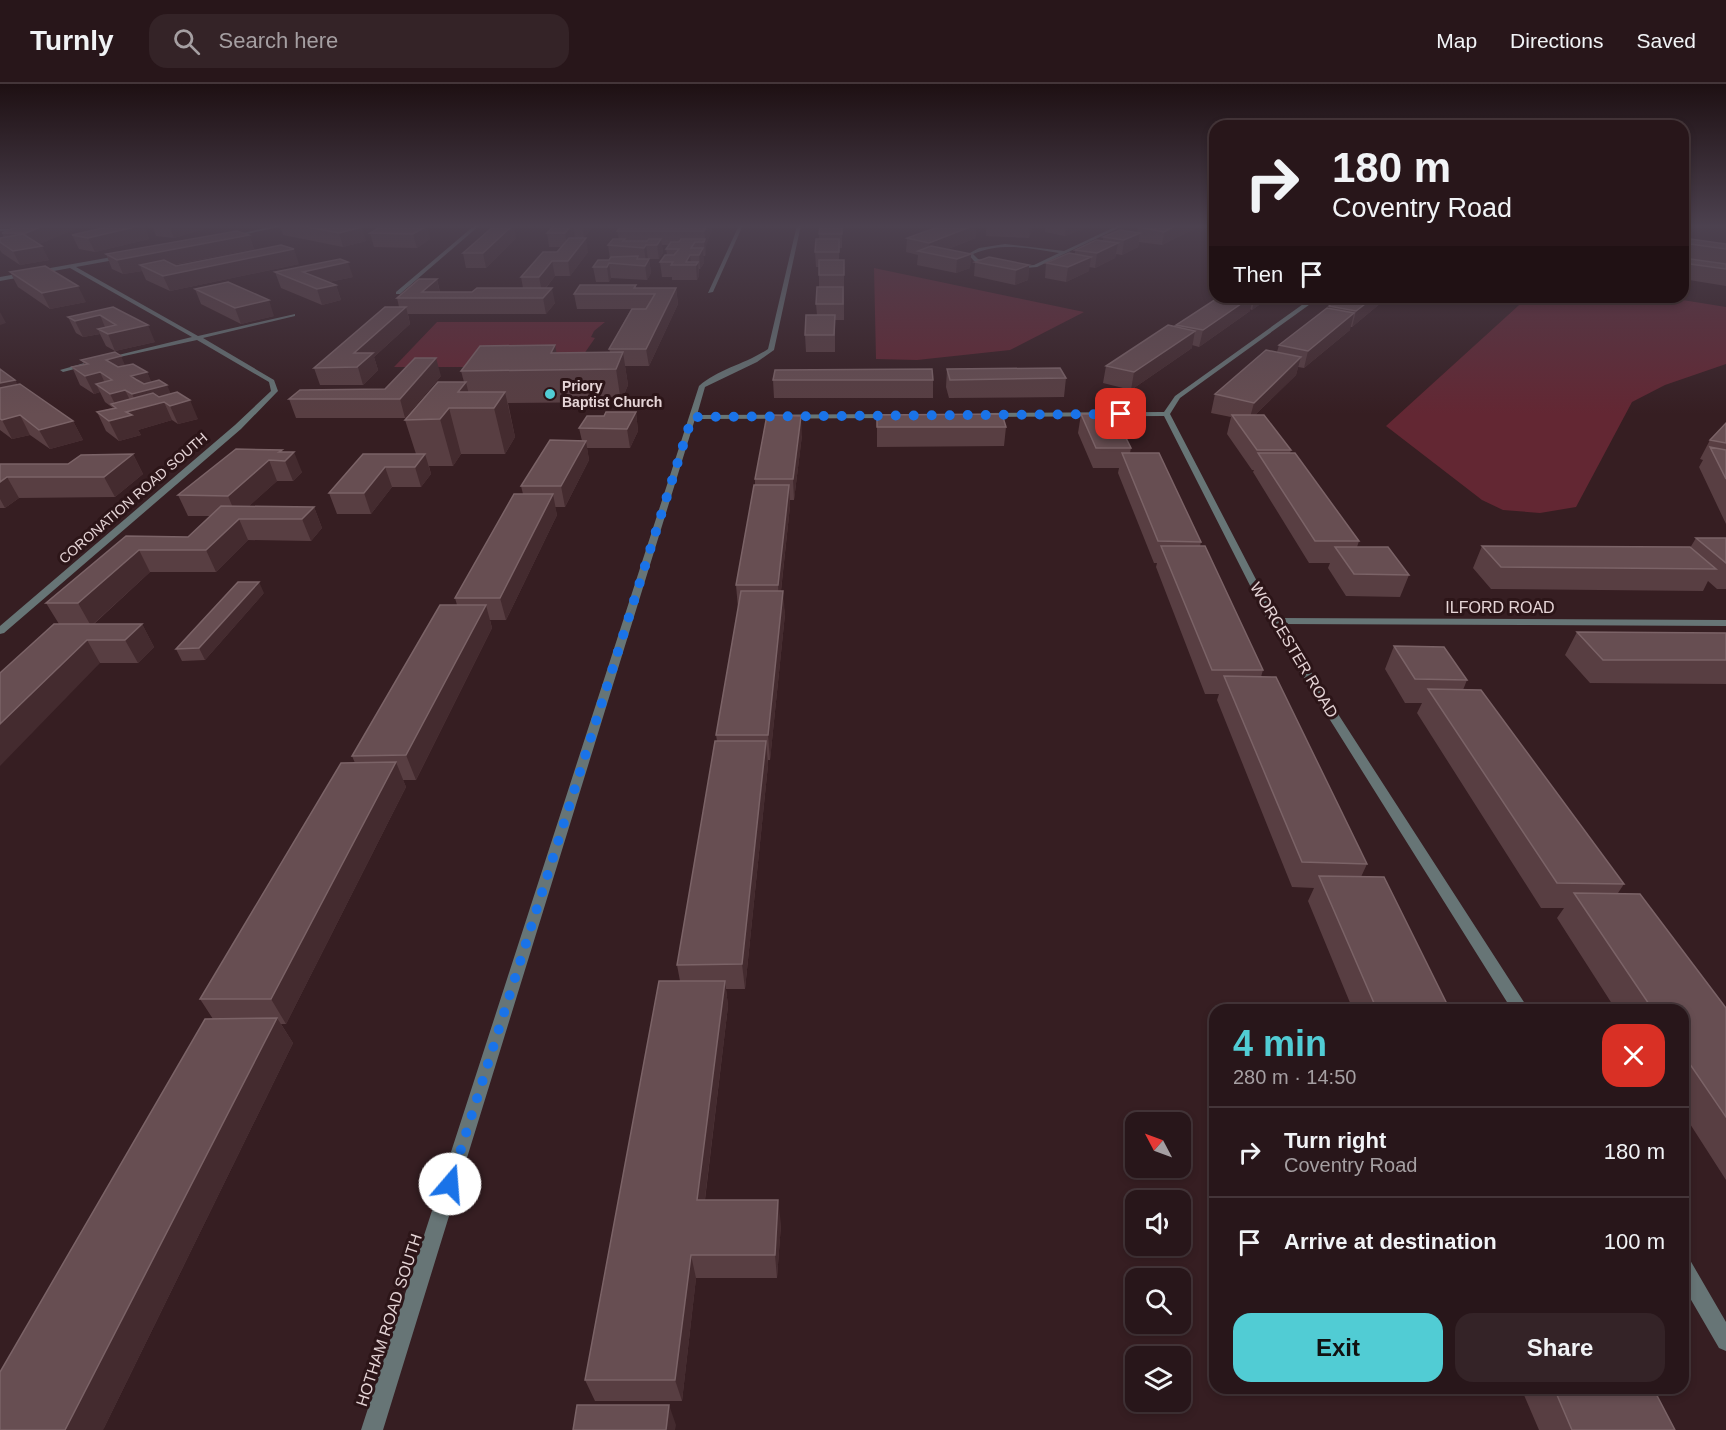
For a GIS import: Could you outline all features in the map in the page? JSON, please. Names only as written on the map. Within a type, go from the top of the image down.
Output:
[{"type":"street","points":[[109,288],[199,338]]},
{"type":"street","points":[[398,292],[403,288]]},
{"type":"street","points":[[710,292],[712,288]]},
{"type":"street","name":"HOTHAM ROAD SOUTH","points":[[372,1430],[702,386],[717,375],[757,359],[771,350],[785,288]]},
{"type":"street","points":[[981,415],[1166,414],[1177,397],[1309,303]]},
{"type":"street","points":[[63,370],[293,315]]},
{"type":"street","name":"CORONATION ROAD SOUTH","points":[[0,631],[238,427],[275,391],[272,381],[199,338]]},
{"type":"street","name":"WORCESTER ROAD","points":[[1166,414],[1273,621],[1517,1004]]},
{"type":"street","points":[[692,417],[905,416]]},
{"type":"street","name":"ILFORD ROAD","points":[[1273,621],[1726,623]]},
{"type":"street","points":[[1689,1277],[1726,1341]]},
{"type":"shaded area","points":[[874,288],[969,288],[1084,312],[1010,350],[917,360],[876,359]]},
{"type":"shaded area","points":[[1689,301],[1726,307],[1726,364],[1665,385],[1632,402],[1576,507],[1540,513],[1503,510],[1482,500],[1386,426],[1521,303],[1689,303]]},
{"type":"shaded area","points":[[437,322],[605,322],[594,331],[591,337],[595,338],[575,367],[394,367]]},
{"type":"building","points":[[34,288],[69,288],[42,293]]},
{"type":"building","points":[[241,288],[269,300],[235,308],[195,289]]},
{"type":"building","points":[[409,288],[427,288],[422,292],[472,292],[477,288],[552,288],[543,298],[397,298]]},
{"type":"building","points":[[578,288],[676,288],[646,349],[609,349],[632,309],[646,309],[655,294],[574,294]]},
{"type":"building","points":[[817,288],[843,288],[843,304],[816,304]]},
{"type":"building","points":[[1210,303],[1242,303],[1203,330],[1176,325]]},
{"type":"building","points":[[1333,303],[1366,303],[1356,311],[1329,306]]},
{"type":"building","points":[[113,307],[148,325],[108,334],[98,329],[116,325],[100,315],[75,321],[68,317]]},
{"type":"building","points":[[385,307],[406,307],[354,353],[373,353],[357,367],[314,368]]},
{"type":"building","points":[[1327,308],[1354,313],[1308,351],[1279,345]]},
{"type":"building","points":[[806,315],[835,315],[834,335],[805,335]]},
{"type":"building","points":[[1168,325],[1195,331],[1134,372],[1106,366]]},
{"type":"building","points":[[555,345],[551,353],[623,352],[616,369],[461,371],[480,346]]},
{"type":"building","points":[[1266,350],[1301,357],[1254,403],[1215,394]]},
{"type":"building","points":[[115,352],[121,356],[106,360],[118,367],[133,364],[147,372],[131,376],[144,384],[159,380],[167,385],[132,394],[125,390],[110,394],[96,384],[112,380],[100,372],[85,376],[72,367],[88,364],[81,360]]},
{"type":"building","points":[[415,358],[436,358],[400,399],[289,399],[300,390],[385,389]]},
{"type":"building","points":[[1060,368],[1066,378],[950,380],[947,369]]},
{"type":"building","points":[[0,369],[15,380],[0,383]]},
{"type":"building","points":[[932,369],[933,380],[773,380],[775,370]]},
{"type":"building","points":[[438,382],[466,382],[458,392],[505,392],[494,408],[449,408],[440,419],[405,420]]},
{"type":"building","points":[[20,384],[73,421],[39,430],[20,415],[0,419],[0,388]]},
{"type":"building","points":[[177,392],[190,400],[170,406],[164,402],[126,412],[132,415],[109,421],[97,412],[116,408],[111,404],[153,393],[159,397]]},
{"type":"building","points":[[606,412],[636,412],[627,429],[579,428],[587,416],[604,416]]},
{"type":"building","points":[[1002,414],[1006,427],[877,427],[877,415]]},
{"type":"building","points":[[1081,414],[1114,414],[1131,448],[1096,448]]},
{"type":"building","points":[[767,415],[801,416],[793,479],[755,479]]},
{"type":"building","points":[[1232,415],[1264,415],[1291,450],[1257,450]]},
{"type":"building","points":[[1726,423],[1726,443],[1710,440]]},
{"type":"building","points":[[550,440],[586,441],[561,486],[521,486]]},
{"type":"building","points":[[1710,447],[1726,450],[1726,479]]},
{"type":"building","points":[[236,449],[294,452],[285,461],[269,460],[228,496],[178,495]]},
{"type":"building","points":[[1122,453],[1159,453],[1201,542],[1158,541]]},
{"type":"building","points":[[1258,453],[1295,453],[1359,541],[1315,541]]},
{"type":"building","points":[[133,454],[104,477],[7,477],[0,482],[0,464],[68,464],[81,455]]},
{"type":"building","points":[[363,454],[425,454],[415,467],[385,467],[364,493],[329,493]]},
{"type":"building","points":[[754,485],[789,485],[778,585],[736,585]]},
{"type":"building","points":[[514,494],[553,494],[500,598],[455,598]]},
{"type":"building","points":[[221,506],[314,507],[302,519],[239,519],[206,550],[139,550],[78,603],[46,603],[126,536],[188,537]]},
{"type":"building","points":[[1696,538],[1726,538],[1726,563]]},
{"type":"building","points":[[1161,546],[1205,546],[1263,670],[1212,670]]},
{"type":"building","points":[[1482,546],[1690,547],[1716,569],[1501,567]]},
{"type":"building","points":[[1335,547],[1388,547],[1409,575],[1354,574]]},
{"type":"building","points":[[238,582],[259,582],[199,648],[176,649]]},
{"type":"building","points":[[741,591],[783,591],[768,735],[716,735]]},
{"type":"building","points":[[440,605],[486,605],[406,755],[352,756]]},
{"type":"building","points":[[54,624],[142,624],[125,640],[87,640],[0,724],[0,673]]},
{"type":"building","points":[[1577,632],[1726,633],[1726,660],[1603,660]]},
{"type":"building","points":[[1394,646],[1444,647],[1467,680],[1415,679]]},
{"type":"building","points":[[1224,676],[1276,677],[1367,864],[1302,862]]},
{"type":"building","points":[[1428,689],[1481,690],[1624,884],[1557,883]]},
{"type":"building","points":[[715,741],[766,741],[742,964],[677,965]]},
{"type":"building","points":[[396,762],[271,999],[200,999],[341,763]]},
{"type":"building","points":[[1319,876],[1384,877],[1447,1004],[1374,1004]]},
{"type":"building","points":[[1574,893],[1640,894],[1726,1008],[1726,1117],[1689,1063],[1689,1004],[1649,1004]]},
{"type":"building","points":[[659,981],[725,981],[697,1200],[778,1200],[775,1255],[691,1255],[675,1380],[585,1380]]},
{"type":"building","points":[[277,1018],[65,1430],[0,1430],[0,1372],[205,1019]]},
{"type":"building","points":[[1557,1394],[1656,1394],[1675,1430],[1572,1430]]},
{"type":"building","points":[[577,1405],[669,1405],[666,1430],[573,1430]]},
{"type":"place","name":"Priory Baptist Church","points":[[550,394]]},
{"type":"route","points":[[450,1184],[692,417],[1121,414]]}]
